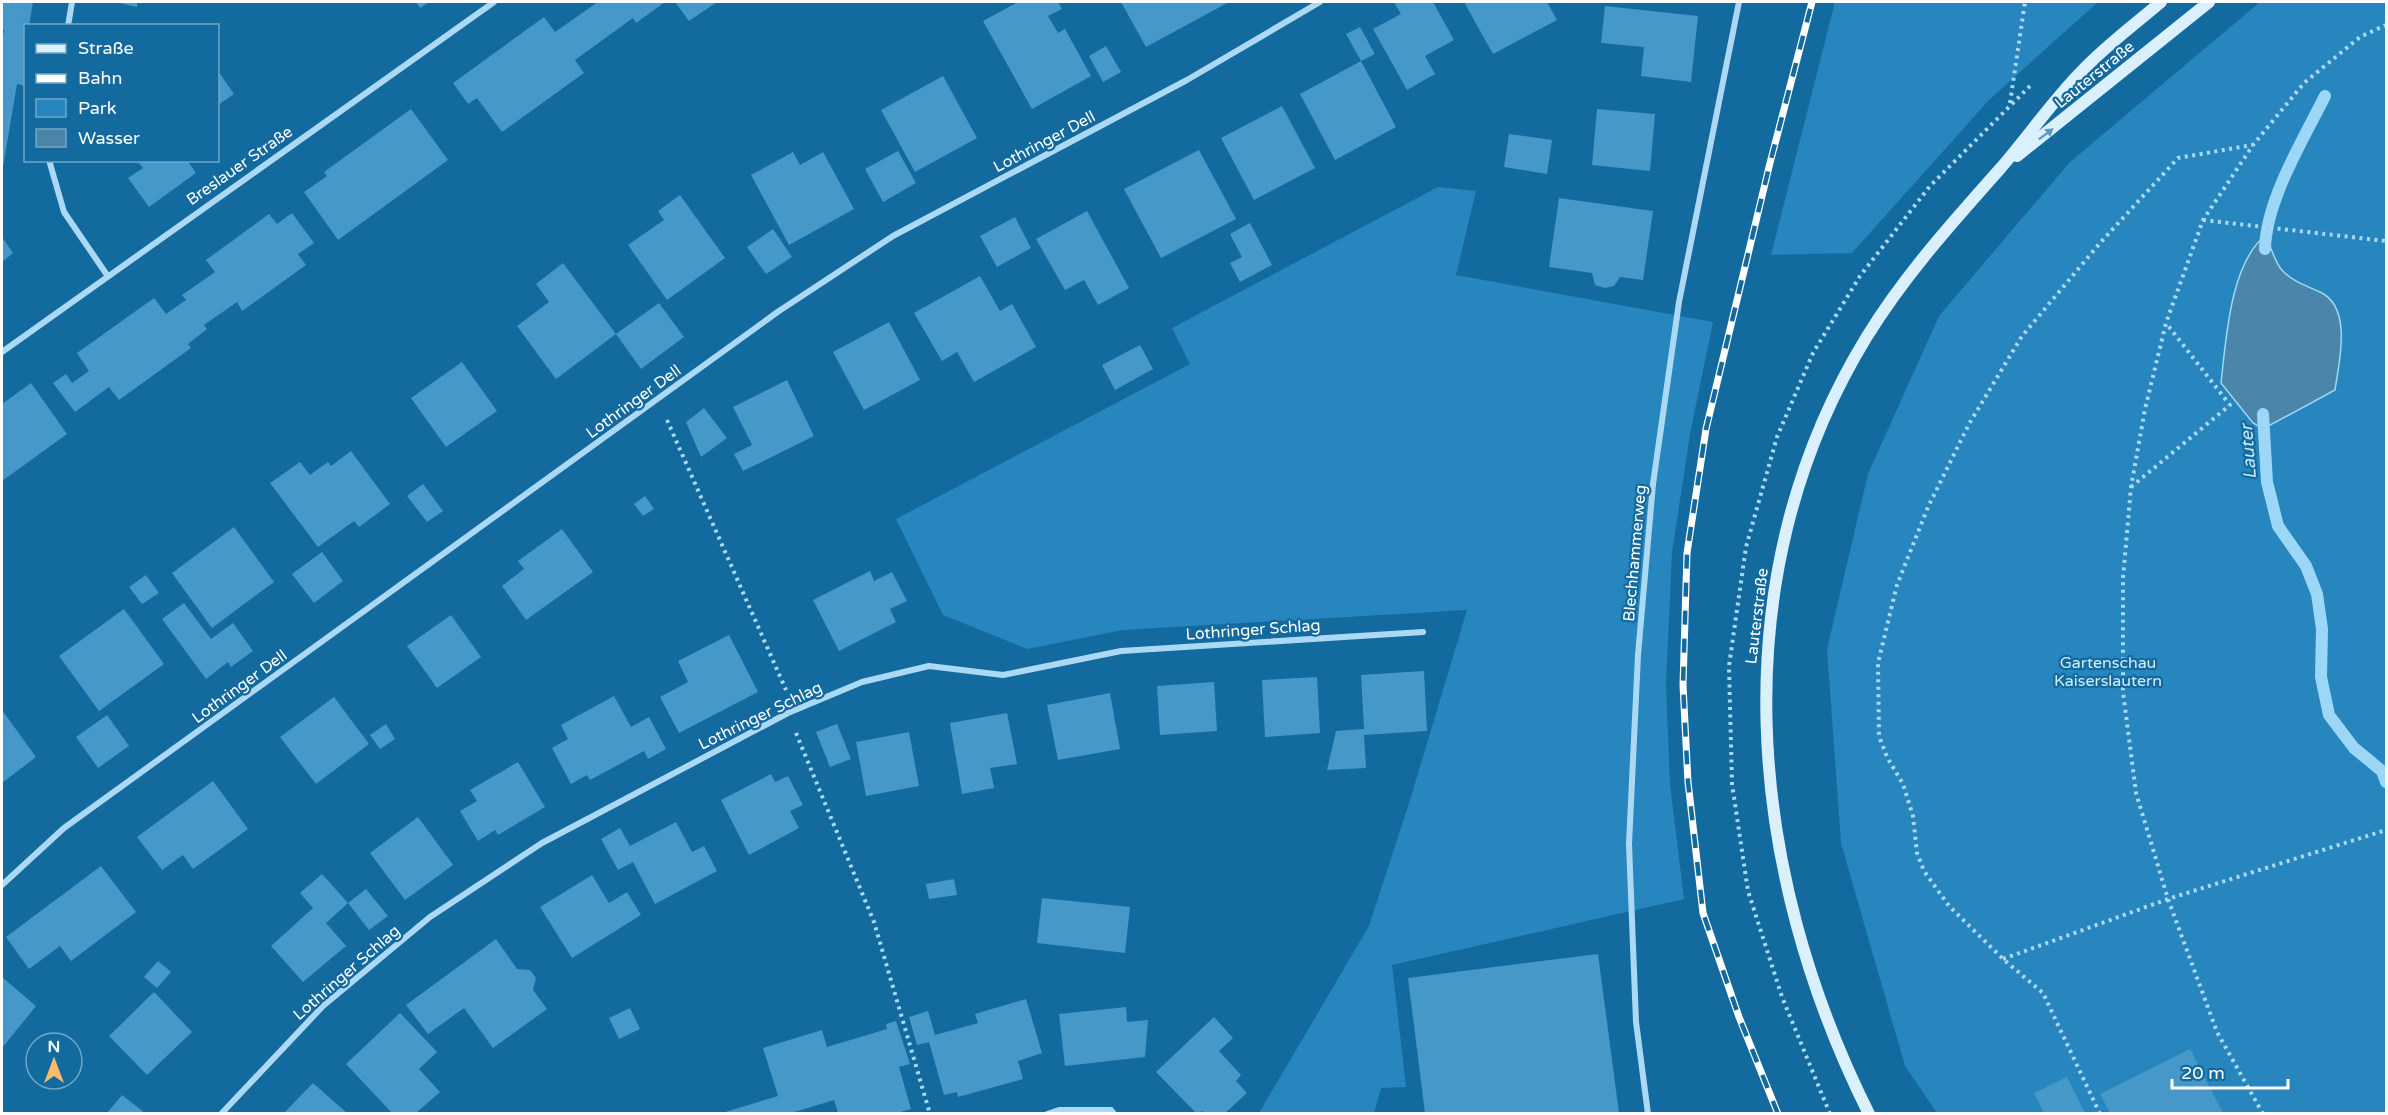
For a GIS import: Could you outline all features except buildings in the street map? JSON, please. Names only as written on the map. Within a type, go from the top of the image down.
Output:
[{"type":"main road","name":"Lauterstraße","points":[[1869,1113],[1852,1081],[1819,995],[1797,927],[1782,865],[1766,753],[1769,631],[1780,561],[1790,518],[1817,436],[1836,394],[1866,338],[1904,282],[1950,222],[1999,169],[2080,72],[2161,2]]},
{"type":"main road","name":"Lauterstraße","points":[[1999,169],[2209,2]]},
{"type":"street","points":[[68,24],[72,2]]},
{"type":"street","name":"Breslauer Straße","points":[[2,352],[107,275],[494,2]]},
{"type":"street","name":"Lothringer Dell","points":[[2,885],[64,828],[778,311],[893,236],[1187,80],[1320,2]]},
{"type":"street","name":"Blechhammerweg","points":[[1648,1113],[1636,1022],[1629,844],[1638,655],[1653,484],[1679,302],[1739,2]]},
{"type":"street","points":[[50,162],[64,212],[107,275]]},
{"type":"street","name":"Lothringer Schlag","points":[[221,1113],[323,1006],[430,917],[542,843],[788,713],[862,682],[929,666],[1003,675],[1121,651],[1423,632]]},
{"type":"street","points":[[1047,1113],[1059,1110],[1111,1110],[1114,1113]]},
{"type":"path","points":[[2010,104],[2025,2]]},
{"type":"path","points":[[2263,1113],[2217,1032],[2168,899],[2136,793],[2122,692],[2123,578],[2131,487],[2145,409],[2166,323],[2203,220],[2253,145],[2304,83],[2360,37],[2386,25]]},
{"type":"path","points":[[2100,1113],[2043,993],[2003,959],[1949,906],[1924,871],[1917,853],[1912,816],[1903,784],[1887,757],[1879,736],[1878,663],[1897,585],[1928,507],[1969,424],[2022,336],[2100,243],[2178,158],[2253,145]]},
{"type":"path","points":[[2203,220],[2386,241]]},
{"type":"path","points":[[2131,487],[2230,405],[2166,323]]},
{"type":"path","points":[[658,400],[795,710]]},
{"type":"path","points":[[788,713],[874,922],[930,1113]]},
{"type":"path","points":[[2003,959],[2168,899],[2386,830]]},
{"type":"green space","points":[[1835,2],[2098,2],[1989,100],[1852,253],[1771,255]]},
{"type":"green space","name":"Gartenschau Kaiserslautern","points":[[2260,2],[2386,2],[2386,1113],[1937,1113],[1905,1066],[1841,843],[1827,649],[1868,474],[1939,316],[2070,162]]},
{"type":"green space","points":[[1438,187],[1476,191],[1456,275],[1713,322],[1690,434],[1672,553],[1666,684],[1670,784],[1684,899],[1392,965],[1406,1087],[1381,1088],[1374,1113],[1259,1113],[1369,926],[1410,800],[1467,610],[1123,630],[1027,649],[943,615],[896,519],[1190,364],[1172,328]]},
{"type":"water","points":[[2266,235],[2276,261],[2289,277],[2330,299],[2337,310],[2340,322],[2341,351],[2335,390],[2263,429],[2253,423],[2221,383],[2228,325],[2237,283],[2244,264]]},
{"type":"waterway","name":"Lauter","points":[[2265,249],[2267,230],[2279,191],[2325,96]]},
{"type":"waterway","name":"Lauter","points":[[2263,414],[2267,482],[2278,526],[2306,566],[2317,594],[2322,629],[2321,677],[2329,715],[2354,748],[2382,771],[2386,782]]},
{"type":"railway","points":[[1778,1114],[1739,1017],[1703,913],[1688,782],[1683,685],[1687,553],[1706,429],[1770,163],[1812,2]]}]
